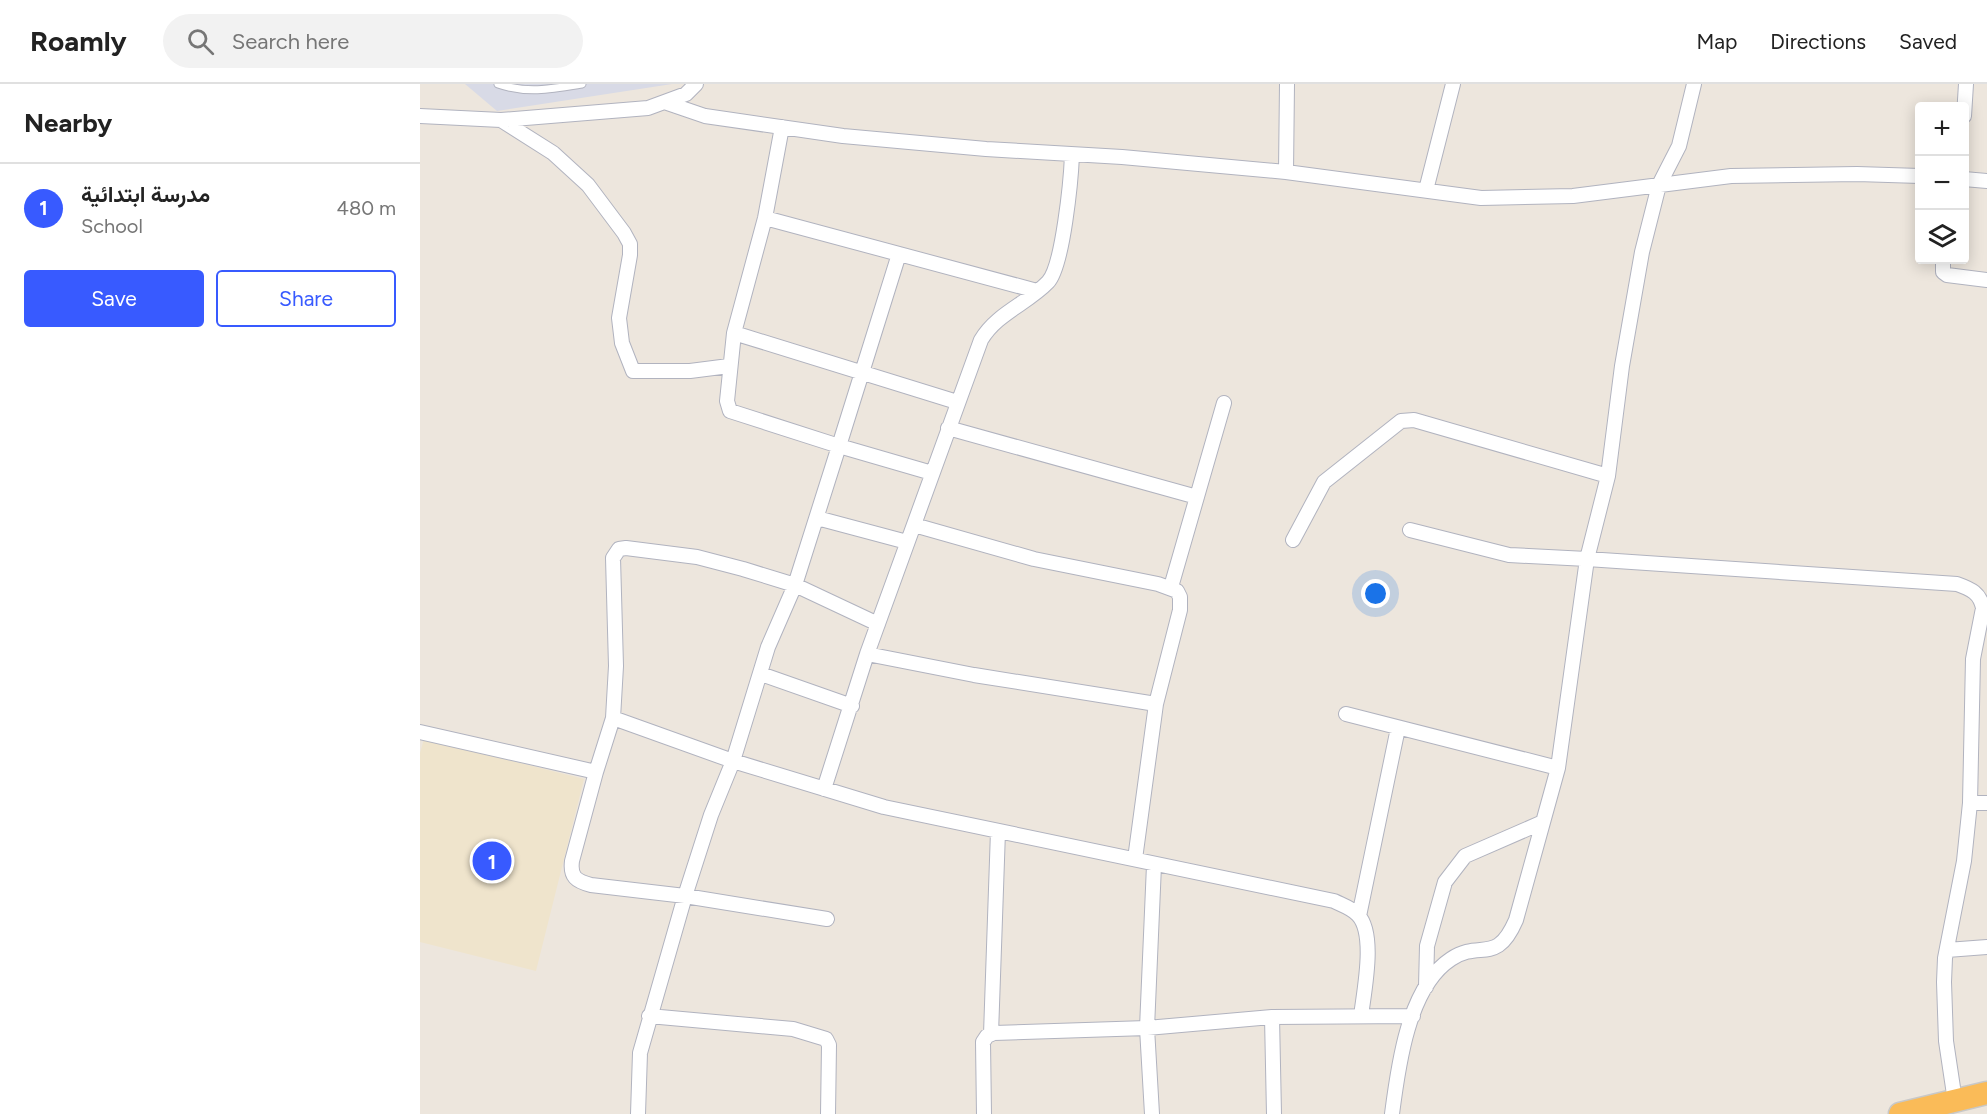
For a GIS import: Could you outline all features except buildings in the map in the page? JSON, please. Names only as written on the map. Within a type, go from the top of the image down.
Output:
[{"type":"highway","points":[[1900,1114],[1987,1093]]},
{"type":"street","points":[[420,116],[501,120],[648,108],[667,103],[686,94],[696,84]]},
{"type":"street","points":[[1286,172],[1287,84]]},
{"type":"street","points":[[1426,190],[1453,84]]},
{"type":"street","points":[[1392,1114],[1396,1081],[1413,1016],[1425,987],[1448,960],[1460,953],[1491,950],[1507,940],[1516,920],[1558,768],[1587,559],[1608,476],[1622,366],[1641,252],[1659,185],[1679,146],[1694,84]]},
{"type":"street","points":[[1965,102],[1966,84]]},
{"type":"street","points":[[667,103],[705,116],[843,136],[1122,156],[1286,172],[1481,198],[1573,195],[1731,176],[1857,174],[1915,176]]},
{"type":"street","points":[[501,120],[553,153],[588,185],[630,244],[619,318],[627,362],[633,371],[690,371],[729,366]]},
{"type":"street","points":[[782,127],[765,218],[734,333],[727,401],[735,414],[932,473]]},
{"type":"street","points":[[824,789],[867,654],[972,360],[987,330],[1048,281],[1056,264],[1071,181],[1072,154]]},
{"type":"street","points":[[1969,179],[1987,181]]},
{"type":"street","points":[[765,218],[1037,291]]},
{"type":"street","points":[[638,1114],[639,1064],[649,1017],[685,896],[711,815],[733,762],[768,647],[795,585],[818,518],[899,254]]},
{"type":"street","points":[[1943,264],[1943,272],[1947,276],[1987,280]]},
{"type":"street","points":[[734,333],[957,402]]},
{"type":"street","points":[[1171,587],[1224,403]]},
{"type":"street","points":[[1293,540],[1324,482],[1401,421],[1414,420],[1608,476]]},
{"type":"street","points":[[948,428],[1197,497]]},
{"type":"street","points":[[818,518],[907,542]]},
{"type":"street","points":[[914,525],[1034,559],[1171,587],[1177,591],[1180,597],[1180,610],[1168,648],[1156,704],[1135,859]]},
{"type":"street","points":[[1410,530],[1509,555],[1958,584],[1976,592],[1982,600],[1983,608],[1974,650],[1980,670],[1970,803],[1964,861],[1947,950],[1944,982],[1946,1041],[1955,1101]]},
{"type":"street","points":[[827,919],[685,896],[591,885],[575,879],[572,861],[613,718],[616,666],[613,558],[619,549],[697,557],[795,585],[878,624]]},
{"type":"street","points":[[867,654],[974,675],[1156,704]]},
{"type":"street","points":[[761,674],[852,706]]},
{"type":"street","points":[[1346,714],[1558,768]]},
{"type":"street","points":[[613,718],[733,762],[884,807],[1334,901],[1359,915],[1364,922],[1367,949],[1361,1016]]},
{"type":"street","points":[[1359,915],[1398,728]]},
{"type":"street","points":[[420,732],[596,772]]},
{"type":"street","points":[[1970,803],[1987,803]]},
{"type":"street","points":[[1425,987],[1427,946],[1446,882],[1465,855],[1543,822]]},
{"type":"street","points":[[991,1035],[998,831]]},
{"type":"street","points":[[1152,1114],[1147,1028],[1154,865]]},
{"type":"street","points":[[1947,950],[1987,947]]},
{"type":"street","points":[[984,1114],[983,1042],[991,1035],[1147,1028],[1272,1017],[1413,1016]]},
{"type":"street","points":[[649,1017],[793,1029],[826,1039],[829,1045],[828,1114]]},
{"type":"street","points":[[1272,1017],[1274,1114]]},
{"type":"lane","points":[[498,84],[510,88],[538,91],[582,84]]},
{"type":"shaded area","points":[[465,84],[672,84],[497,111]]},
{"type":"shaded area","points":[[424,739],[584,779],[536,971],[420,942],[420,753]]},
{"type":"place","name":"مدرسة ابتدائية","points":[[492,861]]}]
